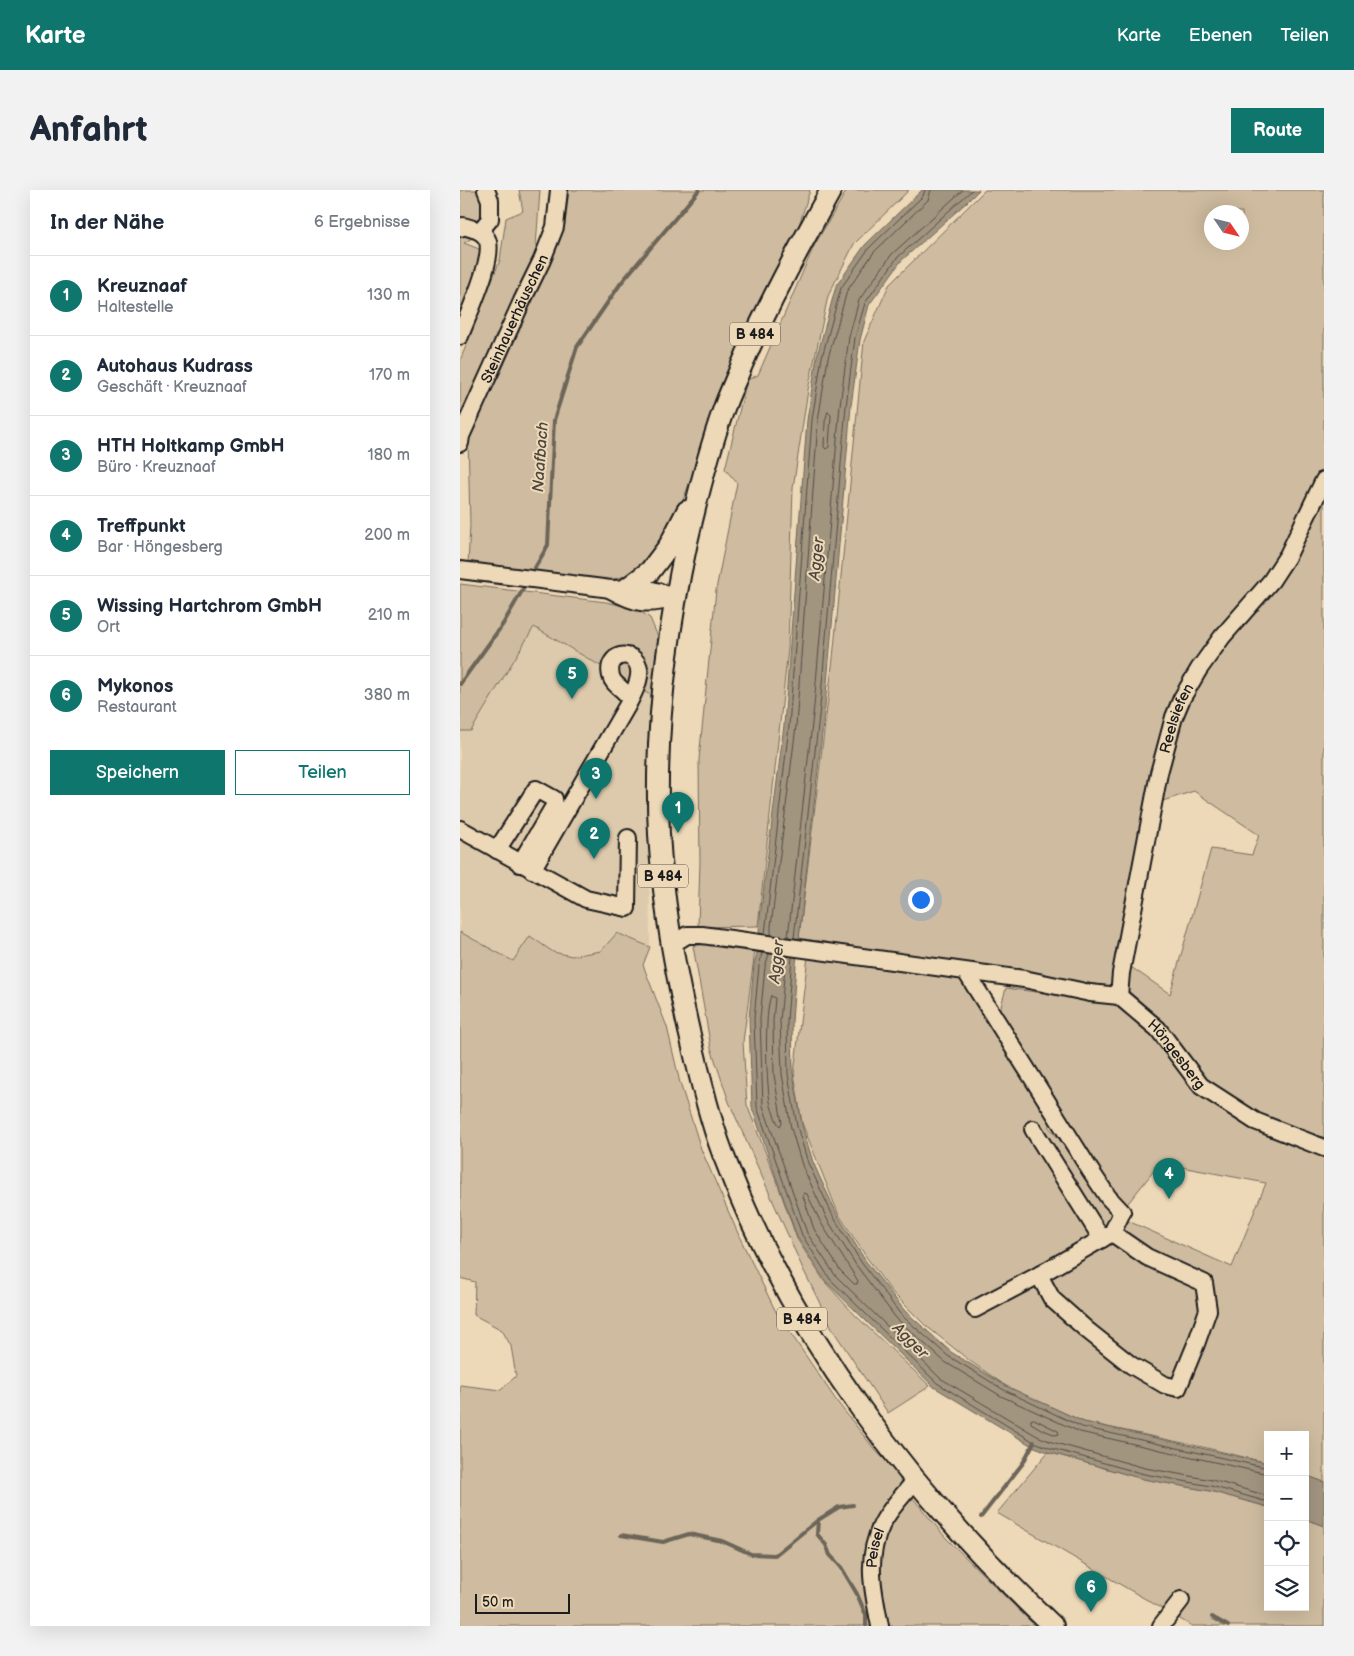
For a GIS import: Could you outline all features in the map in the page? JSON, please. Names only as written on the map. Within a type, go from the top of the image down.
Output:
[{"type":"main road","name":"B 484","points":[[831,190],[762,319],[723,409],[699,487],[675,598],[664,681],[659,746],[659,832],[671,945],[701,1084],[722,1152],[750,1219],[780,1279],[813,1338],[866,1416],[915,1481],[1031,1606],[1053,1626]]},
{"type":"main road","points":[[619,589],[650,571],[669,546],[699,487]]},
{"type":"street","points":[[480,231],[490,219],[490,200],[486,190]]},
{"type":"street","name":"Steinhauerhäuschen","points":[[460,443],[555,227],[559,190]]},
{"type":"street","points":[[460,228],[463,226],[480,231],[488,240],[488,258],[484,275],[460,336]]},
{"type":"street","name":"Reelsiefen","points":[[1119,996],[1121,973],[1159,773],[1174,717],[1182,698],[1199,669],[1222,637],[1271,581],[1288,555],[1324,480]]},
{"type":"street","points":[[460,570],[619,589],[644,588],[675,598]]},
{"type":"street","points":[[515,860],[628,703]]},
{"type":"street","points":[[460,828],[586,899],[627,908],[628,838]]},
{"type":"street","points":[[671,945],[687,934],[715,936],[1024,979],[1090,993],[1119,996]]},
{"type":"street","points":[[966,972],[1090,1170],[1108,1197],[1122,1212],[1107,1236],[1039,1276],[975,1309]]},
{"type":"street","name":"Höngesberg","points":[[1119,996],[1158,1029],[1201,1086],[1255,1121],[1324,1148]]},
{"type":"street","points":[[1033,1129],[1107,1236],[1204,1283],[1208,1310],[1178,1388],[1165,1385],[1131,1365],[1087,1330],[1052,1299],[1039,1276]]},
{"type":"street","name":"Peisel","points":[[880,1626],[871,1574],[873,1546],[882,1523],[915,1481]]},
{"type":"street","points":[[1161,1626],[1182,1600]]},
{"type":"shaded area","points":[[460,190],[485,190],[494,225],[464,243],[479,249],[480,260],[460,312]]},
{"type":"shaded area","points":[[519,190],[540,190],[535,260],[460,414],[460,361],[500,260],[506,218],[523,211]]},
{"type":"shaded area","points":[[569,190],[810,190],[795,238],[747,327],[682,503],[655,558],[639,573],[605,581],[468,565],[470,525],[468,434],[500,374],[565,224]]},
{"type":"shaded area","points":[[847,190],[909,190],[854,244],[828,296],[808,390],[793,488],[788,649],[758,926],[698,927],[700,862],[699,759],[716,590],[737,483],[725,469],[747,380],[758,375],[814,246]]},
{"type":"shaded area","points":[[985,190],[1324,190],[1324,1482],[1309,1476],[1309,1431],[1264,1431],[1264,1462],[1084,1422],[1006,1386],[970,1361],[925,1325],[892,1292],[838,1213],[802,1123],[794,1073],[808,956],[964,980],[1057,1122],[1048,1126],[1128,1221],[1232,1267],[1266,1183],[1160,1163],[1125,1207],[999,1014],[1006,988],[1117,1003],[1114,988],[799,938],[833,658],[864,341],[889,285]],"holes":[[[1194,791],[1259,835],[1252,855],[1211,849],[1170,994],[1118,958],[1144,807]]]},
{"type":"shaded area","points":[[460,584],[606,602],[637,609],[650,618],[658,637],[652,696],[534,627],[471,731],[460,731]]},
{"type":"shaded area","points":[[534,627],[652,696],[648,775],[650,947],[617,933],[601,951],[572,956],[553,952],[531,937],[514,961],[460,932],[460,731],[471,731]]},
{"type":"shaded area","points":[[460,932],[513,961],[530,936],[553,952],[572,956],[601,951],[617,933],[650,947],[643,965],[667,1027],[680,1083],[701,1149],[740,1238],[776,1312],[838,1403],[875,1450],[894,1469],[907,1491],[946,1538],[1035,1626],[460,1626],[460,1385],[501,1390],[516,1376],[511,1346],[502,1330],[474,1315],[475,1282],[460,1278]]},
{"type":"shaded area","points":[[715,943],[755,950],[743,1042],[747,1105],[797,1239],[824,1281],[854,1314],[930,1386],[888,1413],[833,1330],[803,1269],[729,1102],[711,1048],[693,946]]},
{"type":"shaded area","points":[[1048,1452],[1143,1479],[1210,1491],[1264,1506],[1264,1611],[1309,1611],[1309,1520],[1324,1526],[1324,1626],[1192,1626],[997,1513]]},
{"type":"water","name":"Agger","points":[[922,190],[979,190],[901,261],[869,305],[860,340],[851,406],[825,707],[796,964],[792,1022],[793,1073],[802,1125],[813,1162],[837,1214],[865,1260],[905,1311],[951,1352],[1006,1386],[1084,1422],[1264,1462],[1264,1506],[1210,1491],[1143,1479],[1048,1452],[1032,1446],[934,1387],[826,1282],[797,1237],[752,1108],[749,1018],[754,965],[760,941],[759,926],[784,725],[807,420],[817,356],[836,286],[865,245]]},
{"type":"water","points":[[1309,1476],[1324,1482],[1324,1526],[1309,1520]]},
{"type":"waterway","name":"Naafbach","points":[[532,573],[548,545],[554,420],[577,347],[621,283],[699,190]]},
{"type":"waterway","name":"Naafbach","points":[[460,684],[503,624],[526,584]]},
{"type":"waterway","points":[[981,1517],[1023,1463],[1034,1442]]},
{"type":"waterway","points":[[853,1505],[839,1507],[818,1520],[817,1534],[826,1545],[830,1555],[841,1567],[857,1594],[866,1615],[866,1626]]},
{"type":"waterway","points":[[621,1535],[663,1542],[689,1534],[722,1541],[751,1554],[775,1555],[818,1520]]},
{"type":"waterway","points":[[1212,1617],[1228,1626]]},
{"type":"place","name":"Wissing Hartchrom GmbH","points":[[572,699]]},
{"type":"place","name":"HTH Holtkamp GmbH","points":[[596,799]]},
{"type":"place","name":"Kreuznaaf","points":[[678,833]]},
{"type":"place","name":"Autohaus Kudrass","points":[[594,859]]},
{"type":"place","name":"Treffpunkt","points":[[1169,1199]]},
{"type":"place","name":"Mykonos","points":[[1091,1612]]}]
